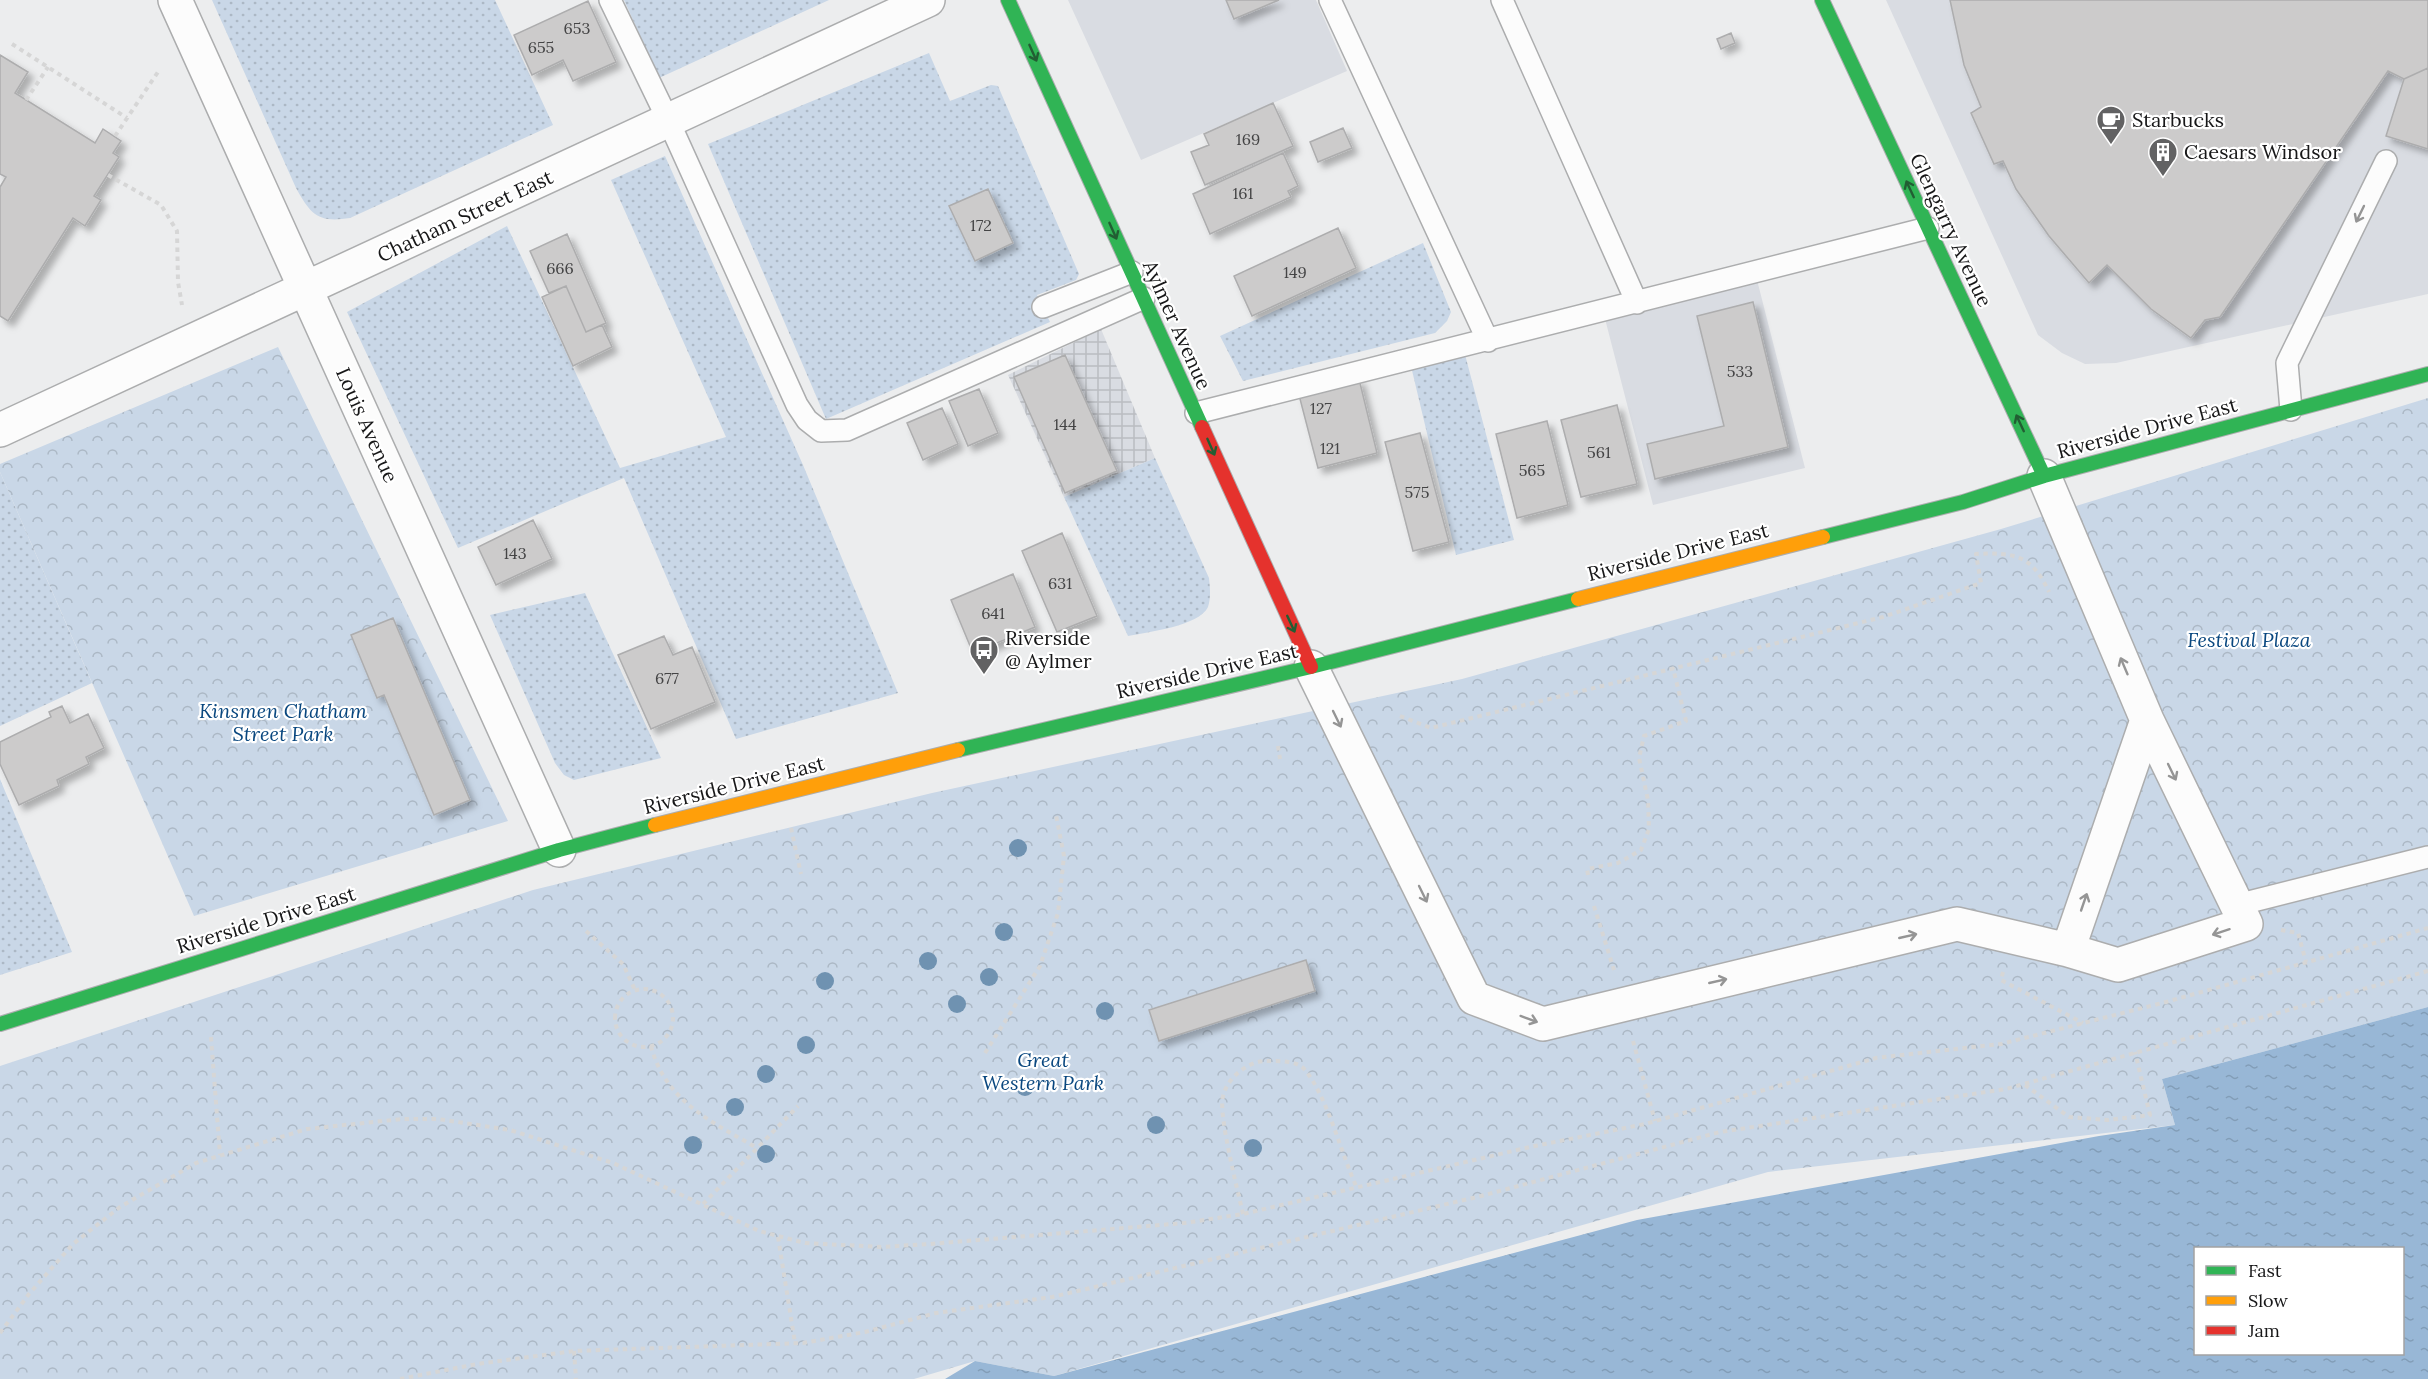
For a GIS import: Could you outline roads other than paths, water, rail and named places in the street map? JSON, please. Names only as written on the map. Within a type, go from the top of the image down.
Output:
[{"type":"main road","name":"Aylmer Avenue","points":[[1008,0],[1311,667]]},
{"type":"main road","name":"Glengarry Avenue","points":[[1822,0],[2044,476]]},
{"type":"main road","name":"Riverside Drive East","points":[[0,1024],[559,850],[783,792],[1311,667],[1963,502],[2044,476],[2428,374]]},
{"type":"street","name":"Louis Avenue","points":[[175,0],[559,850]]},
{"type":"street","name":"Chatham Street East","points":[[0,430],[669,122],[928,0]]},
{"type":"street","points":[[1311,667],[1474,998],[1542,1024],[1957,924],[2068,950],[2118,965],[2246,924],[2147,720],[2044,476]]},
{"type":"street","points":[[2068,950],[2147,720]]},
{"type":"lane","points":[[610,0],[669,122],[797,405],[807,420],[821,431],[847,430],[1144,298]]},
{"type":"lane","points":[[1330,0],[1488,341]]},
{"type":"lane","points":[[1502,0],[1637,303]]},
{"type":"lane","points":[[2291,410],[2287,363],[2386,161]]},
{"type":"lane","points":[[1196,413],[1928,228]]},
{"type":"lane","points":[[1042,307],[1131,272]]},
{"type":"lane","points":[[2237,905],[2428,857]]},
{"type":"water","points":[[2428,1007],[2428,1379],[945,1379],[975,1361],[1054,1376],[1637,1220],[2099,1136],[2175,1125],[2162,1079]]},
{"type":"place","name":"Starbucks","points":[[2111,146]]},
{"type":"place","name":"Caesars Windsor","points":[[2163,178]]},
{"type":"place","name":"Riverside @ Aylmer","points":[[984,676]]},
{"type":"park label","name":"Festival Plaza","points":[[2249,640]]},
{"type":"park label","name":"Kinsmen Chatham Street Park","points":[[283,722]]},
{"type":"park label","name":"Great Western Park","points":[[1043,1072]]}]
